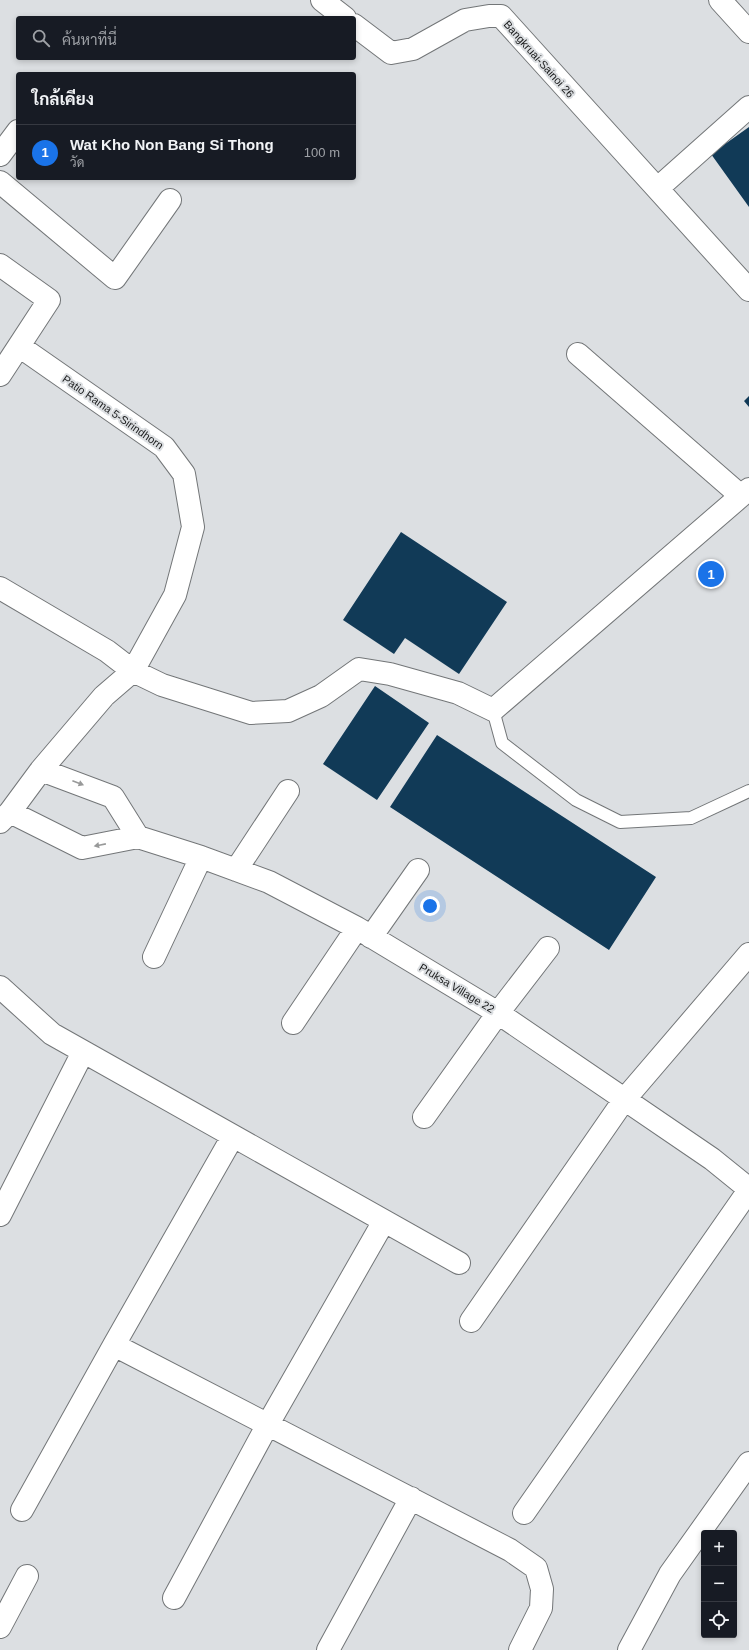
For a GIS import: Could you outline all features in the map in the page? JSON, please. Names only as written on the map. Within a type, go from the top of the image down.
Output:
[{"type":"street","points":[[322,0],[342,16]]},
{"type":"street","points":[[720,0],[749,32]]},
{"type":"street","name":"Bangkruai-Sainoi 26","points":[[356,27],[391,53],[413,49],[465,20],[488,16],[501,16],[749,290]]},
{"type":"street","points":[[658,188],[749,107]]},
{"type":"street","points":[[0,155],[16,134]]},
{"type":"street","points":[[0,182],[115,278],[170,200]]},
{"type":"street","points":[[0,265],[49,300],[0,375]]},
{"type":"street","name":"Patio Rama 5-Sirindhorn","points":[[18,346],[164,447],[184,474],[192,527],[175,595],[133,671]]},
{"type":"street","points":[[0,588],[107,651],[133,671],[162,686],[251,713],[288,711],[321,696],[358,669],[390,674],[458,693],[493,710],[745,493],[578,354]]},
{"type":"street","points":[[41,770],[113,797],[138,838],[82,848],[5,817],[41,770],[104,696],[133,671]]},
{"type":"street","points":[[236,870],[288,791]]},
{"type":"street","name":"Pruksa Village 22","points":[[138,838],[269,882],[364,932],[498,1013],[712,1159],[749,1189]]},
{"type":"street","points":[[154,957],[201,858]]},
{"type":"street","points":[[293,1023],[364,932],[418,870]]},
{"type":"street","points":[[424,1117],[498,1013],[548,948]]},
{"type":"street","points":[[471,1322],[624,1100],[749,954]]},
{"type":"street","points":[[0,987],[52,1034],[459,1263]]},
{"type":"street","points":[[0,1215],[83,1052]]},
{"type":"street","points":[[22,1510],[232,1136]]},
{"type":"street","points":[[524,1513],[749,1189]]},
{"type":"street","points":[[174,1598],[268,1424],[384,1221]]},
{"type":"street","points":[[114,1345],[510,1550],[536,1568],[542,1589],[541,1608],[520,1650]]},
{"type":"street","points":[[629,1650],[670,1574],[749,1463]]},
{"type":"street","points":[[328,1650],[411,1498]]},
{"type":"street","points":[[0,1627],[27,1576]]},
{"type":"lane","points":[[493,710],[502,743],[576,800],[620,822],[691,818],[749,791]]},
{"type":"building","points":[[749,127],[749,207],[711,154]]},
{"type":"building","points":[[749,396],[749,407],[744,401]]},
{"type":"building","points":[[401,532],[507,602],[459,674],[405,638],[394,654],[343,620]]},
{"type":"building","points":[[375,686],[429,723],[377,800],[323,764]]},
{"type":"building","points":[[437,735],[656,877],[609,950],[390,807]]},
{"type":"place","name":"Wat Kho Non Bang Si Thong","points":[[711,574]]}]
